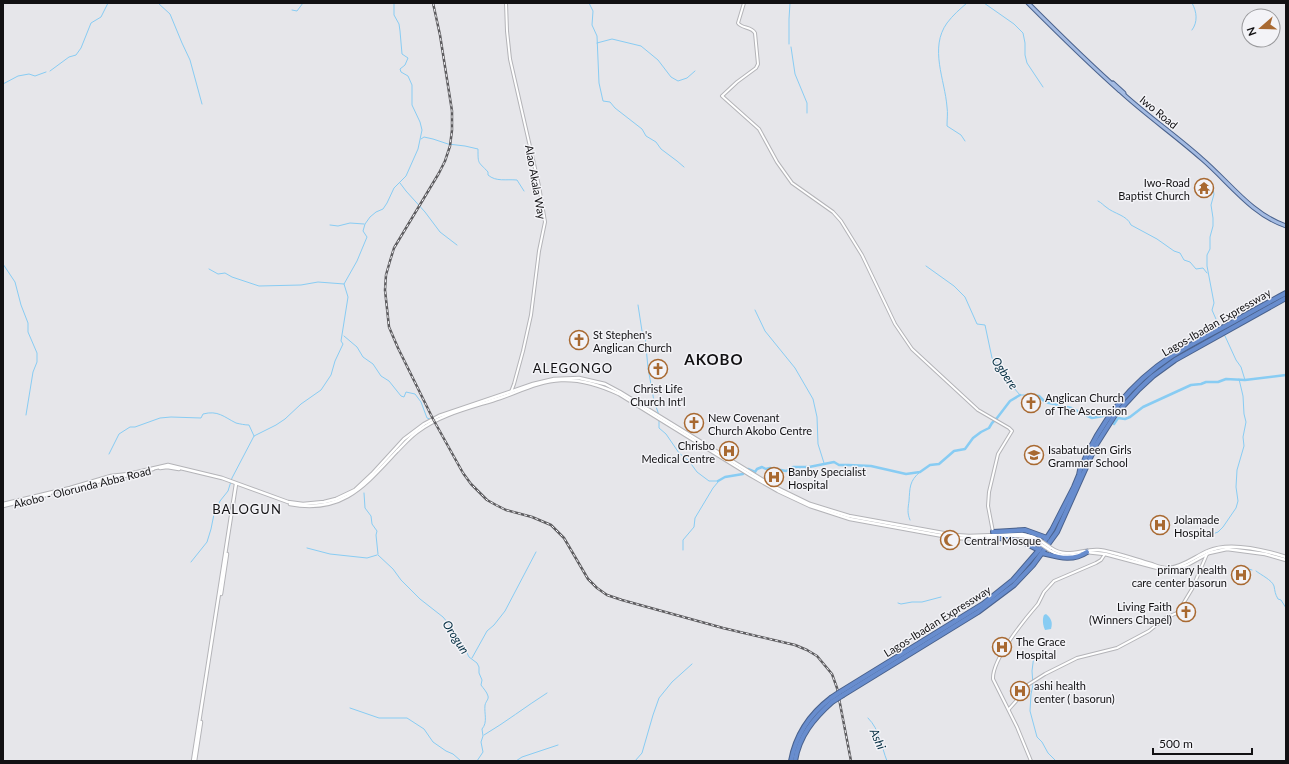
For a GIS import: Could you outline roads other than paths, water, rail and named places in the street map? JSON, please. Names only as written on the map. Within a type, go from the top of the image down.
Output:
[{"type":"highway","name":"Lagos-Ibadan Expressway","points":[[1039,551],[1042,540],[1058,521],[1096,436],[1112,412],[1128,393],[1148,374],[1172,356],[1286,293]]},
{"type":"highway","name":"Lagos-Ibadan Expressway","points":[[795,761],[802,737],[818,715],[832,700],[988,600],[1013,580],[1039,551],[1055,536],[1064,519],[1088,462],[1104,432],[1118,411],[1139,388],[1175,360],[1286,298]]},
{"type":"highway","points":[[993,534],[1025,530],[1033,532],[1042,540]]},
{"type":"highway","points":[[1000,538],[1020,542],[1039,551],[1066,558],[1076,557],[1087,552]]},
{"type":"highway","name":"Lagos-Ibadan Expressway","points":[[790,761],[795,744],[803,728],[821,706],[832,700]]},
{"type":"main road","name":"Iwo Road","points":[[1029,3],[1096,69],[1212,167],[1255,207],[1273,219],[1286,225]]},
{"type":"main road","name":"Akobo - Olorunda Abba Road","points":[[3,505],[111,476],[129,474],[168,465],[237,484],[288,504],[304,506],[321,505],[338,501],[358,491],[410,437],[435,419],[515,391],[554,381],[566,380],[604,386],[653,414],[778,492],[850,520],[889,525],[969,539],[1023,536],[1042,540],[1051,549]]},
{"type":"main road","points":[[194,761],[237,484]]},
{"type":"main road","name":"Akobo - Olorunda Abba Road","points":[[957,537],[993,534]]},
{"type":"main road","points":[[1051,549],[1064,556],[1087,552],[1105,554],[1160,568],[1176,566],[1190,561],[1208,551],[1227,547],[1265,551],[1286,558]]},
{"type":"main road","points":[[1051,549],[1065,553],[1100,550],[1169,571],[1196,561],[1207,554],[1230,549],[1286,558]]},
{"type":"street","name":"Alao Akala Way","points":[[506,3],[510,59],[536,168],[545,222],[539,251],[531,315],[511,393]]},
{"type":"street","points":[[744,3],[738,23],[740,26],[753,29],[755,33],[758,64],[756,68],[739,80],[722,96],[759,129],[777,162],[792,183],[833,212],[841,221],[862,256],[895,324],[912,350],[978,410],[1010,428],[1012,432],[998,453],[989,492],[988,506],[993,534]]},
{"type":"street","points":[[514,384],[515,391]]},
{"type":"street","points":[[1031,761],[1009,709],[993,677],[996,665],[1007,644],[1038,604],[1041,596],[1051,583],[1100,561],[1105,554]]},
{"type":"street","points":[[1009,709],[1024,689],[1039,678],[1073,660],[1117,648],[1149,631],[1165,618],[1178,612],[1192,589],[1207,554]]},
{"type":"water","points":[[1046,614],[1052,624],[1051,629],[1045,630],[1043,618]]},
{"type":"waterway","points":[[50,71],[69,57],[76,55],[81,48],[91,23],[101,17],[108,3]]},
{"type":"waterway","points":[[158,3],[170,14],[190,60],[202,104]]},
{"type":"waterway","points":[[292,10],[297,11],[303,3]]},
{"type":"waterway","points":[[191,562],[207,542],[214,514],[220,501],[228,491],[232,478],[254,436],[285,419],[301,404],[321,390],[331,375],[335,361],[343,344],[341,341],[348,297],[344,284],[357,261],[367,237],[363,231],[365,224],[370,217],[383,209],[394,188],[406,176],[418,149],[422,130],[412,105],[412,85],[408,76],[401,72],[400,69],[405,65],[408,58],[402,54],[399,24],[394,15],[394,3]]},
{"type":"waterway","points":[[589,3],[593,11],[592,25],[597,36],[599,83],[603,101],[610,102],[615,108],[642,129],[646,136],[656,142],[661,149],[684,167]]},
{"type":"waterway","points":[[789,44],[790,3]]},
{"type":"waterway","points":[[965,141],[961,135],[947,126],[946,97],[940,64],[939,43],[947,23],[967,3]]},
{"type":"waterway","points":[[984,3],[1014,24],[1023,33],[1027,63],[1043,87]]},
{"type":"waterway","points":[[1192,3],[1196,17],[1192,30]]},
{"type":"waterway","points":[[597,43],[612,39],[641,46],[658,60],[671,77],[678,81],[687,78],[695,71]]},
{"type":"waterway","points":[[791,47],[795,74],[807,103],[807,113]]},
{"type":"waterway","points":[[3,84],[18,76],[29,74],[35,76],[46,72]]},
{"type":"waterway","points":[[421,139],[424,137],[448,144],[478,149],[479,162],[488,172],[488,175],[494,179],[517,180],[524,191]]},
{"type":"waterway","points":[[400,183],[440,232],[457,245]]},
{"type":"waterway","points":[[1212,186],[1214,194],[1211,205],[1213,226],[1210,237],[1210,249],[1207,255],[1207,266],[1214,303],[1212,310],[1219,326]]},
{"type":"waterway","points":[[1098,201],[1127,219],[1131,225],[1157,239],[1174,251],[1180,253],[1184,260],[1190,262],[1196,269],[1203,268],[1207,273]]},
{"type":"waterway","points":[[330,225],[338,226],[350,223],[364,224]]},
{"type":"waterway","points":[[3,244],[3,249]]},
{"type":"waterway","points":[[3,264],[15,282],[21,305],[28,323],[28,332],[37,353],[37,362],[33,372],[26,415]]},
{"type":"waterway","name":"Ogbere","points":[[926,266],[954,286],[965,297],[977,324],[985,325],[992,358],[998,365],[1000,372],[1020,395],[1028,395]]},
{"type":"waterway","points":[[209,269],[218,274],[225,273],[232,277],[259,286],[301,285],[318,282],[344,284]]},
{"type":"waterway","points":[[638,305],[642,331],[645,336],[648,368],[654,401],[659,415]]},
{"type":"waterway","points":[[755,310],[765,331],[795,368],[813,399],[817,417],[818,444],[824,463]]},
{"type":"waterway","points":[[344,336],[357,347],[363,357],[373,364],[381,376],[389,381],[401,396],[404,397],[406,392],[415,394],[421,402],[427,418],[430,419]]},
{"type":"waterway","points":[[1225,336],[1236,360],[1241,367],[1245,380]]},
{"type":"waterway","name":"Ogbere","points":[[1114,424],[1118,418],[1125,419],[1130,417],[1143,407],[1191,385],[1206,382],[1218,382],[1226,379],[1245,380],[1286,375]]},
{"type":"waterway","points":[[1210,535],[1218,532],[1223,527],[1236,508],[1238,501],[1236,487],[1237,470],[1244,446],[1243,437],[1246,422],[1243,396],[1239,379]]},
{"type":"waterway","points":[[748,469],[755,472],[757,469],[762,467],[766,469],[770,468],[786,471],[793,467],[809,467],[834,462],[839,465],[871,466],[906,474],[920,472],[930,465],[939,464],[954,451],[965,449],[973,438],[989,428],[1010,401],[1020,395]]},
{"type":"waterway","name":"Ogbere","points":[[1028,395],[1039,396],[1045,402],[1071,408],[1092,418],[1103,416]]},
{"type":"waterway","points":[[109,454],[119,434],[130,427],[135,427],[160,418],[201,418],[203,414],[213,413],[224,416],[236,423],[249,425],[254,436]]},
{"type":"waterway","points":[[659,420],[659,428],[666,434],[679,453],[689,461],[697,472],[709,481],[718,481]]},
{"type":"waterway","points":[[910,520],[908,515],[910,488],[914,478],[920,472]]},
{"type":"waterway","points":[[718,481],[725,477],[743,474]]},
{"type":"waterway","points":[[683,550],[683,540],[694,527],[695,518],[718,482]]},
{"type":"waterway","points":[[364,493],[365,508],[371,516],[372,524],[377,531],[378,554]]},
{"type":"waterway","points":[[307,548],[330,554],[367,558],[377,555]]},
{"type":"waterway","points":[[472,658],[487,631],[505,611],[536,552]]},
{"type":"waterway","name":"Orogun","points":[[378,555],[420,599],[443,617],[461,641],[469,657],[477,663],[479,667],[479,673],[482,680],[481,685],[487,693],[488,699],[485,705],[485,724],[482,729],[483,736],[481,742],[483,752],[477,761]]},
{"type":"waterway","points":[[1246,568],[1252,570]]},
{"type":"waterway","points":[[1256,571],[1273,584],[1278,599],[1281,600],[1286,608]]},
{"type":"waterway","points":[[898,603],[922,602],[941,597]]},
{"type":"waterway","points":[[1034,655],[1030,711],[1037,737],[1042,742],[1048,753],[1056,761]]},
{"type":"waterway","points":[[635,761],[642,753],[659,698],[672,682],[692,664]]},
{"type":"waterway","points":[[484,735],[547,693]]},
{"type":"waterway","points":[[350,708],[379,718],[407,718],[424,729],[433,742],[453,754],[461,761]]},
{"type":"waterway","name":"Ashi","points":[[868,718],[878,733],[887,761]]},
{"type":"waterway","points":[[516,761],[522,757],[558,745]]},
{"type":"railway","points":[[433,3],[440,35],[452,111],[450,146],[439,173],[394,248],[386,275],[385,290],[389,327],[433,419],[463,473],[471,484],[487,500],[496,505],[506,510],[532,517],[551,525],[564,538],[588,579],[607,595],[723,628],[795,645],[817,656],[832,674],[837,688],[851,761]]},
{"type":"place","name":"Iwo-Road Baptist Church","points":[[1204,188]]},
{"type":"place","name":"St Stephen's Anglican Church","points":[[579,340]]},
{"type":"place","name":"Christ Life Church Int'l","points":[[658,369]]},
{"type":"place","name":"Anglican Church of The Ascension","points":[[1031,403]]},
{"type":"place","name":"New Covenant Church Akobo Centre","points":[[694,423]]},
{"type":"place","name":"Chrisbo Medical Centre","points":[[729,451]]},
{"type":"place","name":"Isabatudeen Girls Grammar School","points":[[1034,455]]},
{"type":"place","name":"Banby Specialist Hospital","points":[[774,477]]},
{"type":"place","name":"Jolamade Hospital","points":[[1160,525]]},
{"type":"place","name":"Central Mosque","points":[[950,540]]},
{"type":"place","name":"primary health care center basorun","points":[[1241,575]]},
{"type":"place","name":"Living Faith (Winners Chapel)","points":[[1186,612]]},
{"type":"place","name":"The Grace Hospital","points":[[1002,647]]},
{"type":"place","name":"ashi health center ( basorun)","points":[[1020,691]]},
{"type":"district","name":"AKOBO","points":[[714,359]]},
{"type":"district","name":"ALEGONGO","points":[[573,368]]},
{"type":"district","name":"BALOGUN","points":[[247,509]]}]
